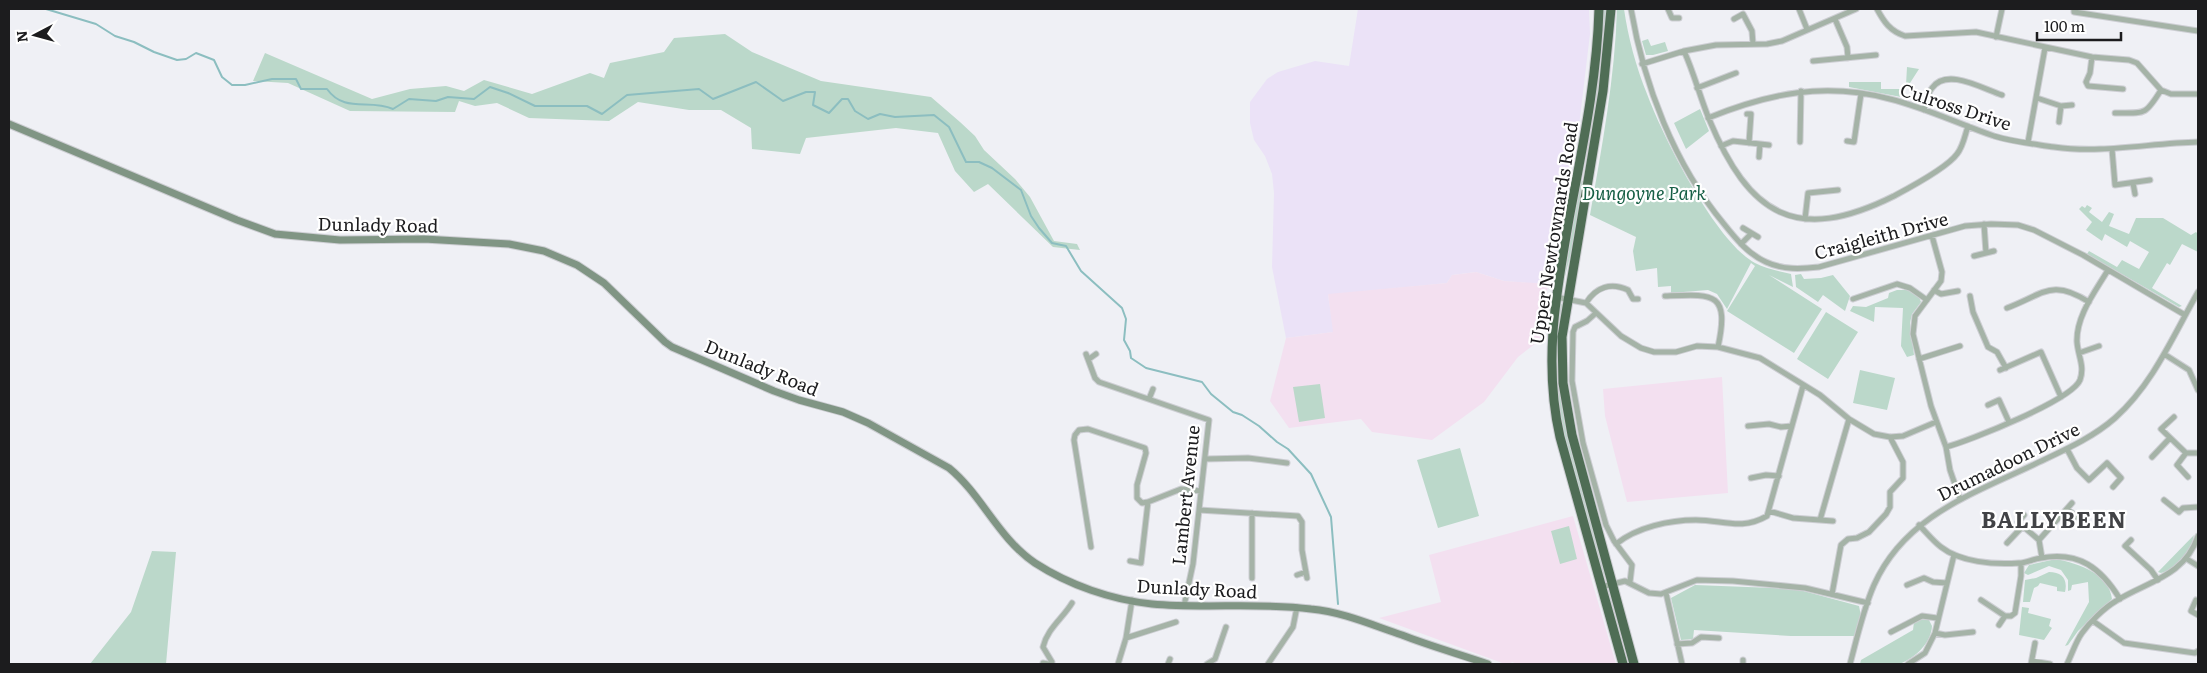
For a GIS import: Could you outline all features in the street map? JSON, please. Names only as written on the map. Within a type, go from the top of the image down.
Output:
[{"type":"highway","name":"Upper Newtownards Road","points":[[1599,9],[1592,89],[1556,297],[1550,362],[1553,406],[1567,466],[1623,664]]},
{"type":"highway","name":"Upper Newtownards Road","points":[[1611,9],[1604,91],[1568,299],[1562,361],[1566,411],[1634,664]]},
{"type":"street","name":"Craigleith Drive","points":[[1631,9],[1642,64],[1669,133],[1686,168],[1716,215],[1741,244],[1767,263],[1799,269],[1819,268],[1965,226],[1984,224],[2018,225],[2034,230],[2083,255],[2185,315]]},
{"type":"street","points":[[1668,9],[1672,18],[1680,18]]},
{"type":"street","points":[[1799,9],[1808,30]]},
{"type":"street","points":[[1642,64],[1684,51],[1716,45],[1782,41],[1856,9]]},
{"type":"street","points":[[1877,9],[1884,23],[1894,32],[1905,36],[1976,32],[2092,57],[2138,63],[2161,90],[2171,94],[2198,94]]},
{"type":"street","points":[[1996,37],[2002,9]]},
{"type":"street","points":[[2074,9],[2074,12],[2198,31]]},
{"type":"street","points":[[1734,19],[1743,14],[1752,31],[1753,44]]},
{"type":"street","points":[[1835,19],[1847,48],[1848,58]]},
{"type":"street","points":[[2028,142],[2045,48]]},
{"type":"street","points":[[1684,51],[1708,118],[1721,146],[1738,175],[1755,196],[1780,212],[1805,219],[1823,220],[1839,218],[1860,211],[1897,194],[1923,179],[1957,155],[1968,126]]},
{"type":"street","points":[[1812,60],[1876,54]]},
{"type":"street","points":[[2092,57],[2090,73],[2086,82],[2088,86],[2123,89]]},
{"type":"street","points":[[1698,88],[1736,74]]},
{"type":"street","points":[[1924,110],[1931,89],[1936,84],[1947,79],[1966,82],[2002,95]]},
{"type":"street","points":[[2115,113],[2141,113],[2149,109],[2161,90]]},
{"type":"street","name":"Culross Drive","points":[[1708,118],[1776,95],[1835,91],[1890,99],[1996,137],[2056,147],[2112,148],[2198,142]]},
{"type":"street","points":[[1800,142],[1801,92]]},
{"type":"street","points":[[1847,141],[1854,142],[1861,94]]},
{"type":"street","points":[[2037,98],[2061,106],[2072,105]]},
{"type":"street","points":[[2059,122],[2061,106]]},
{"type":"street","points":[[1747,114],[1751,114],[1749,143]]},
{"type":"street","name":"Dunlady Road","points":[[9,124],[237,220],[275,234],[340,240],[424,239],[509,244],[544,252],[577,265],[604,283],[672,347],[774,391],[843,412],[868,423],[933,458],[959,476],[1009,540],[1034,562],[1071,582],[1132,600],[1184,606],[1297,607],[1344,615],[1478,663],[1488,664]]},
{"type":"street","points":[[1721,146],[1733,141],[1769,144]]},
{"type":"street","points":[[1759,157],[1760,144]]},
{"type":"street","points":[[2112,148],[2115,185],[2133,184],[2150,180]]},
{"type":"street","points":[[2133,184],[2135,194]]},
{"type":"street","points":[[1805,219],[1808,193],[1812,191],[1829,192],[1838,190]]},
{"type":"street","points":[[1984,224],[1986,253]]},
{"type":"street","points":[[1743,228],[1758,237]]},
{"type":"street","points":[[1741,244],[1751,234]]},
{"type":"street","points":[[1932,236],[1942,272],[1941,281],[1915,316],[1913,334],[1936,422],[1946,447],[1950,470],[1960,499]]},
{"type":"street","points":[[1974,256],[1994,251]]},
{"type":"street","points":[[1946,447],[1966,442],[2072,390],[2080,380],[2082,362],[2077,344],[2078,329],[2089,302],[2108,270]]},
{"type":"street","points":[[1853,299],[1897,284],[1910,288],[1927,300]]},
{"type":"street","points":[[1586,302],[1596,290],[1608,285],[1628,290],[1633,299],[1638,299]]},
{"type":"street","points":[[2007,308],[2053,289],[2069,290],[2089,302]]},
{"type":"street","points":[[1934,290],[1942,294],[1958,291]]},
{"type":"street","name":"Drumadoon Drive","points":[[1850,664],[1875,583],[1887,561],[1919,525],[1960,499],[2067,449],[2097,432],[2126,407],[2146,384],[2198,292]]},
{"type":"street","points":[[1665,296],[1701,295],[1710,296],[1716,300],[1722,314],[1718,347]]},
{"type":"street","points":[[1970,296],[1988,347],[1997,352],[2006,368]]},
{"type":"street","points":[[1556,297],[1586,302],[1621,336],[1641,348],[1654,352],[1676,352],[1697,346],[1718,347],[1760,358],[1820,395],[1849,419],[1874,434],[1890,437],[1913,433],[1936,422]]},
{"type":"street","points":[[1596,313],[1587,321],[1574,327],[1572,381],[1583,444],[1606,525],[1616,544],[1632,565],[1630,582]]},
{"type":"street","points":[[1919,359],[1960,346]]},
{"type":"street","points":[[2079,353],[2099,346]]},
{"type":"street","points":[[2000,370],[2041,352],[2061,397]]},
{"type":"street","name":"Lambert Avenue","points":[[1096,354],[1087,356],[1097,381],[1208,420],[1193,564],[1184,606]]},
{"type":"street","points":[[2164,354],[2189,370],[2197,382],[2198,390]]},
{"type":"street","points":[[1616,544],[1630,536],[1673,522],[1697,520],[1736,525],[1754,522],[1767,516],[1804,386]]},
{"type":"street","points":[[1149,399],[1153,389]]},
{"type":"street","points":[[1988,405],[2000,400],[2009,422]]},
{"type":"street","points":[[2174,417],[2161,429],[2186,453],[2198,453]]},
{"type":"street","points":[[1820,520],[1849,419]]},
{"type":"street","points":[[1748,426],[1769,424],[1781,427],[1792,426]]},
{"type":"street","points":[[1091,547],[1085,541],[1074,440],[1079,430],[1086,428],[1145,448],[1146,453],[1137,485],[1136,496],[1140,502],[1148,502],[1180,489],[1201,491]]},
{"type":"street","points":[[1832,594],[1841,545],[1848,539],[1857,538],[1869,532],[1886,514],[1890,507],[1890,492],[1903,478],[1903,462],[1890,437]]},
{"type":"street","points":[[2152,457],[2170,438]]},
{"type":"street","points":[[2067,449],[2084,478],[2090,480],[2107,463],[2121,478],[2113,487]]},
{"type":"street","points":[[2186,453],[2177,466],[2188,476]]},
{"type":"street","points":[[1280,462],[1281,454]]},
{"type":"street","points":[[1205,459],[1241,458],[1287,463]]},
{"type":"street","points":[[1751,478],[1779,476]]},
{"type":"street","points":[[2164,500],[2179,512],[2183,508],[2198,507]]},
{"type":"street","points":[[1130,561],[1141,563],[1148,502]]},
{"type":"street","points":[[2039,540],[2072,503]]},
{"type":"street","points":[[2067,509],[2077,517]]},
{"type":"street","points":[[1199,510],[1292,515],[1299,517],[1302,522],[1302,550],[1307,575],[1297,575]]},
{"type":"street","points":[[1769,511],[1793,518],[1833,522]]},
{"type":"street","points":[[1243,574],[1251,576],[1252,513]]},
{"type":"street","points":[[2024,515],[2018,522],[2039,540],[2042,558]]},
{"type":"street","points":[[1919,525],[1942,548],[1954,555],[1989,562],[2020,564],[2042,558],[2067,556],[2094,567],[2104,576],[2120,599]]},
{"type":"street","points":[[2007,543],[2023,526]]},
{"type":"street","points":[[2067,664],[2082,633],[2093,621],[2120,599],[2173,572],[2187,559],[2198,536]]},
{"type":"street","points":[[2131,540],[2124,546],[2151,570],[2158,580]]},
{"type":"street","points":[[1908,664],[1926,652],[1935,633],[1937,618],[1954,555]]},
{"type":"street","points":[[2187,559],[2198,566]]},
{"type":"street","points":[[1981,600],[2005,616],[2012,616],[2015,613],[2021,576],[2020,564]]},
{"type":"street","points":[[1907,585],[1924,578],[1933,582],[1947,583]]},
{"type":"street","points":[[1601,587],[1630,582],[1649,592],[1666,593],[1687,583],[1704,580],[1792,586],[1868,603]]},
{"type":"street","points":[[1666,593],[1682,664]]},
{"type":"street","points":[[1118,664],[1126,638],[1132,600]]},
{"type":"street","points":[[2196,600],[2191,611],[2198,615]]},
{"type":"street","points":[[1047,664],[1052,662],[1043,647],[1044,641],[1070,606],[1063,605]]},
{"type":"street","points":[[1268,664],[1293,628],[1297,607]]},
{"type":"street","points":[[1891,632],[1922,616],[1937,618]]},
{"type":"street","points":[[1999,626],[2005,616]]},
{"type":"street","points":[[2093,621],[2124,643],[2195,653],[2198,651]]},
{"type":"street","points":[[1126,638],[1176,622]]},
{"type":"street","points":[[1207,664],[1215,658],[1226,627]]},
{"type":"street","points":[[1935,633],[1945,635],[1973,632]]},
{"type":"street","points":[[1677,644],[1692,643],[1700,637],[1719,638]]},
{"type":"street","points":[[2034,643],[2031,663],[2050,664]]},
{"type":"shaded area","points":[[1358,9],[1589,9],[1590,34],[1578,134],[1566,180],[1563,214],[1551,285],[1504,281],[1476,272],[1452,275],[1447,283],[1328,295],[1334,332],[1286,338],[1272,267],[1274,193],[1272,174],[1265,156],[1254,140],[1250,123],[1250,102],[1267,79],[1278,72],[1315,61],[1349,66]]},
{"type":"shaded area","points":[[1476,272],[1504,281],[1548,284],[1540,340],[1518,357],[1484,402],[1432,440],[1372,432],[1361,419],[1289,428],[1270,401],[1286,338],[1333,332],[1328,294],[1447,283],[1452,275]]},
{"type":"shaded area","points":[[1722,377],[1728,493],[1627,502],[1605,416],[1603,389]]},
{"type":"shaded area","points":[[1573,516],[1616,664],[1517,664],[1512,662],[1505,664],[1379,618],[1441,602],[1429,555]]},
{"type":"green space","points":[[1604,9],[1607,9],[1602,69],[1583,169]]},
{"type":"green space","name":"Dungoyne Park","points":[[1617,9],[1624,9],[1636,63],[1655,113],[1678,161],[1707,211],[1740,251],[1759,265],[1791,274],[1793,287],[1769,275],[1822,309],[1794,353],[1727,311],[1755,266],[1751,263],[1727,309],[1717,294],[1708,290],[1671,293],[1671,286],[1658,287],[1657,268],[1636,271],[1633,251],[1636,237],[1590,215],[1611,86]]},
{"type":"green space","points":[[725,34],[752,52],[821,81],[931,97],[975,136],[984,150],[1015,179],[1030,197],[1054,241],[1077,244],[1080,250],[1053,247],[988,184],[974,192],[955,171],[938,133],[896,128],[806,138],[800,154],[752,149],[751,128],[721,110],[689,110],[638,102],[609,121],[529,118],[497,103],[475,106],[459,101],[455,112],[350,111],[288,83],[253,81],[265,53],[372,99],[410,89],[446,86],[464,91],[484,80],[532,94],[590,73],[604,78],[610,63],[664,52],[674,38]]},
{"type":"green space","points":[[1648,39],[1651,46],[1665,42],[1668,51],[1646,55],[1642,41]]},
{"type":"green space","points":[[1907,67],[1919,69],[1901,97],[1849,87],[1849,82],[1881,82],[1881,89],[1903,89],[1906,85]]},
{"type":"green space","points":[[1700,109],[1709,131],[1686,149],[1674,123]]},
{"type":"green space","points":[[1583,181],[1574,242],[1561,291],[1580,182]]},
{"type":"green space","points":[[2087,205],[2092,208],[2089,212],[2102,222],[2109,212],[2114,214],[2109,226],[2129,234],[2136,218],[2163,218],[2191,235],[2196,232],[2198,234],[2198,252],[2182,244],[2170,265],[2167,263],[2152,288],[2182,306],[2179,307],[2087,254],[2089,251],[2117,267],[2122,260],[2139,269],[2149,252],[2130,241],[2127,247],[2105,234],[2102,241],[2086,230],[2092,222],[2079,209],[2082,206],[2085,208]]},
{"type":"green space","points":[[1801,274],[1804,279],[1833,275],[1850,296],[1845,311],[1823,295],[1818,302],[1796,287],[1795,275]]},
{"type":"green space","points":[[1905,288],[1919,297],[1921,302],[1912,314],[1910,323],[1914,355],[1907,357],[1901,346],[1903,308],[1875,307],[1874,322],[1850,311],[1853,306],[1866,307],[1888,298],[1889,293],[1904,290]]},
{"type":"green space","points":[[1561,304],[1563,305],[1560,329],[1562,408],[1606,574],[1601,575],[1568,457],[1555,383],[1557,327]]},
{"type":"green space","points":[[1826,312],[1858,332],[1828,379],[1797,359]]},
{"type":"green space","points":[[1860,370],[1895,378],[1887,410],[1853,403]]},
{"type":"green space","points":[[1320,384],[1325,418],[1299,422],[1293,387]]},
{"type":"green space","points":[[1460,448],[1479,516],[1438,528],[1417,460]]},
{"type":"green space","points":[[1569,526],[1577,559],[1560,564],[1551,531]]},
{"type":"green space","points":[[2194,535],[2190,547],[2183,558],[2173,568],[2161,573],[2158,572]]},
{"type":"green space","points":[[152,551],[176,552],[166,664],[90,664],[131,612]]},
{"type":"green space","points":[[2056,559],[2083,567],[2099,576],[2110,590],[2112,599],[2065,646],[2089,602],[2088,582],[2072,585],[2071,590],[2068,591],[2068,580],[2061,570],[2049,566],[2028,575],[2024,573],[2029,565]]},
{"type":"green space","points":[[2049,572],[2057,573],[2063,577],[2066,583],[2065,592],[2057,591],[2057,587],[2040,583],[2034,588],[2030,602],[2023,602],[2025,580],[2036,578]]},
{"type":"green space","points":[[1695,585],[1796,589],[1859,606],[1861,616],[1855,636],[1791,636],[1694,630],[1693,639],[1681,640],[1671,598]]},
{"type":"green space","points":[[2022,607],[2029,608],[2028,613],[2051,619],[2049,626],[2052,628],[2044,640],[2019,635]]},
{"type":"green space","points":[[1921,619],[1929,620],[1932,626],[1931,632],[1926,644],[1912,658],[1896,665],[1860,664],[1861,660],[1913,630],[1914,622]]},
{"type":"waterway","points":[[46,9],[96,24],[115,36],[177,60],[186,59],[196,53],[214,60],[222,77],[232,85],[245,85],[272,79],[296,79],[301,89],[327,89],[334,97],[342,101],[384,106],[393,109],[409,99],[436,101],[448,97],[474,99],[490,87],[535,106],[587,106],[602,114],[627,95],[699,89],[713,99],[756,82],[783,101],[806,92],[815,92],[813,105],[829,113],[842,99],[848,99],[855,111],[868,119],[880,114],[895,117],[934,115],[949,127],[966,162],[979,162],[992,168],[1021,190],[1031,216],[1039,228],[1052,243],[1066,246],[1081,271],[1122,308],[1126,319],[1124,340],[1130,351],[1131,358],[1146,368],[1202,382],[1211,394],[1233,412],[1242,415],[1259,426],[1288,449],[1311,474],[1331,517],[1338,604]]},
{"type":"district","name":"BALLYBEEN","points":[[2054,518]]}]
